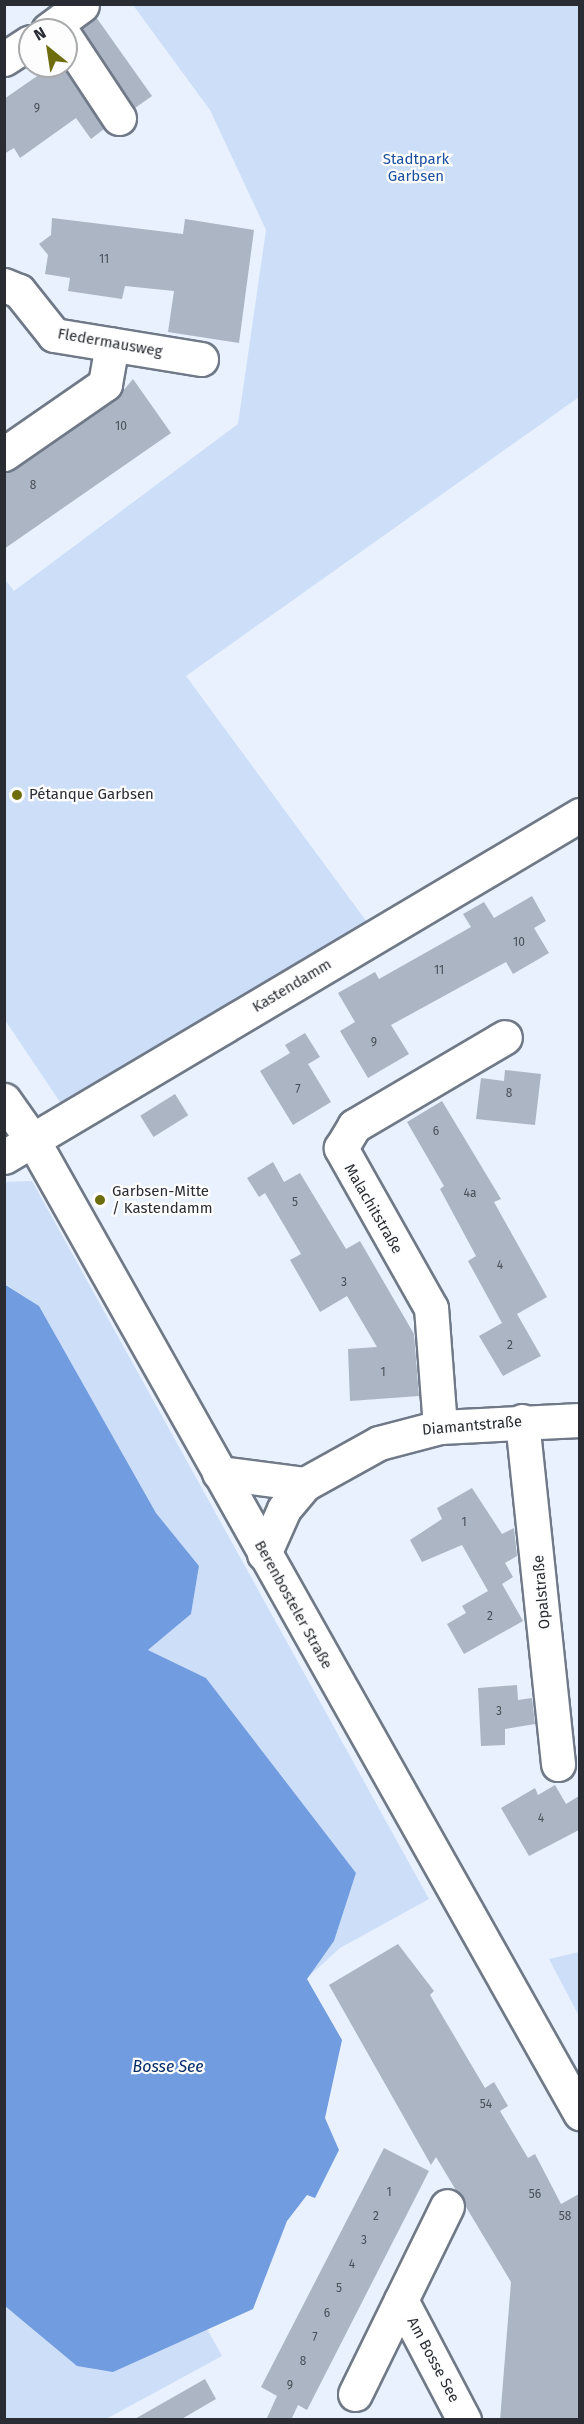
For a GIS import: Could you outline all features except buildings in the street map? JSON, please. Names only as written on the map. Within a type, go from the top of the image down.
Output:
[{"type":"street","points":[[4,59],[18,50]]},
{"type":"street","points":[[78,51],[119,118]]},
{"type":"street","name":"Fledermausweg","points":[[4,285],[19,291],[54,335],[201,359]]},
{"type":"street","points":[[4,454],[105,384],[112,345]]},
{"type":"street","name":"Kastendamm","points":[[4,1157],[35,1144],[579,815]]},
{"type":"street","name":"Malachitstraße","points":[[440,1427],[431,1308],[341,1148],[354,1126],[505,1037]]},
{"type":"street","name":"Berenbosteler Straße","points":[[4,1100],[35,1144],[579,2113]]},
{"type":"street","name":"Diamantstraße","points":[[264,1554],[284,1509],[305,1484],[379,1443],[440,1427],[522,1421],[579,1420]]},
{"type":"street","name":"Opalstraße","points":[[522,1421],[558,1764]]},
{"type":"street","points":[[219,1473],[305,1484]]},
{"type":"street","name":"Am Bosse See","points":[[355,2394],[447,2206]]},
{"type":"street","name":"Am Bosse See","points":[[401,2300],[464,2420]]},
{"type":"green space","name":"Stadtpark Garbsen","points":[[133,5],[579,5],[579,397],[186,676],[372,929],[66,1111],[5,1020],[4,578],[14,591],[238,424],[266,230],[210,110]]},
{"type":"green space","points":[[32,1181],[429,1899],[340,1948],[306,1979],[334,1941],[356,1873],[206,1678],[148,1650],[191,1614],[199,1566],[156,1513],[39,1306],[5,1284],[4,1182]]},
{"type":"green space","points":[[580,1952],[579,2016],[549,1959]]},
{"type":"green space","points":[[4,2306],[37,2331],[113,2372],[206,2327],[222,2356],[106,2419],[5,2419]]},
{"type":"water","name":"Bosse See","points":[[4,1284],[39,1306],[156,1513],[199,1566],[191,1614],[148,1650],[206,1678],[356,1873],[334,1941],[307,1979],[342,2040],[325,2118],[339,2150],[315,2198],[307,2195],[287,2221],[253,2309],[113,2372],[77,2366],[5,2306]]},
{"type":"place","name":"Pétanque Garbsen","points":[[17,795]]},
{"type":"place","name":"Garbsen-Mitte / Kastendamm","points":[[100,1200]]}]
